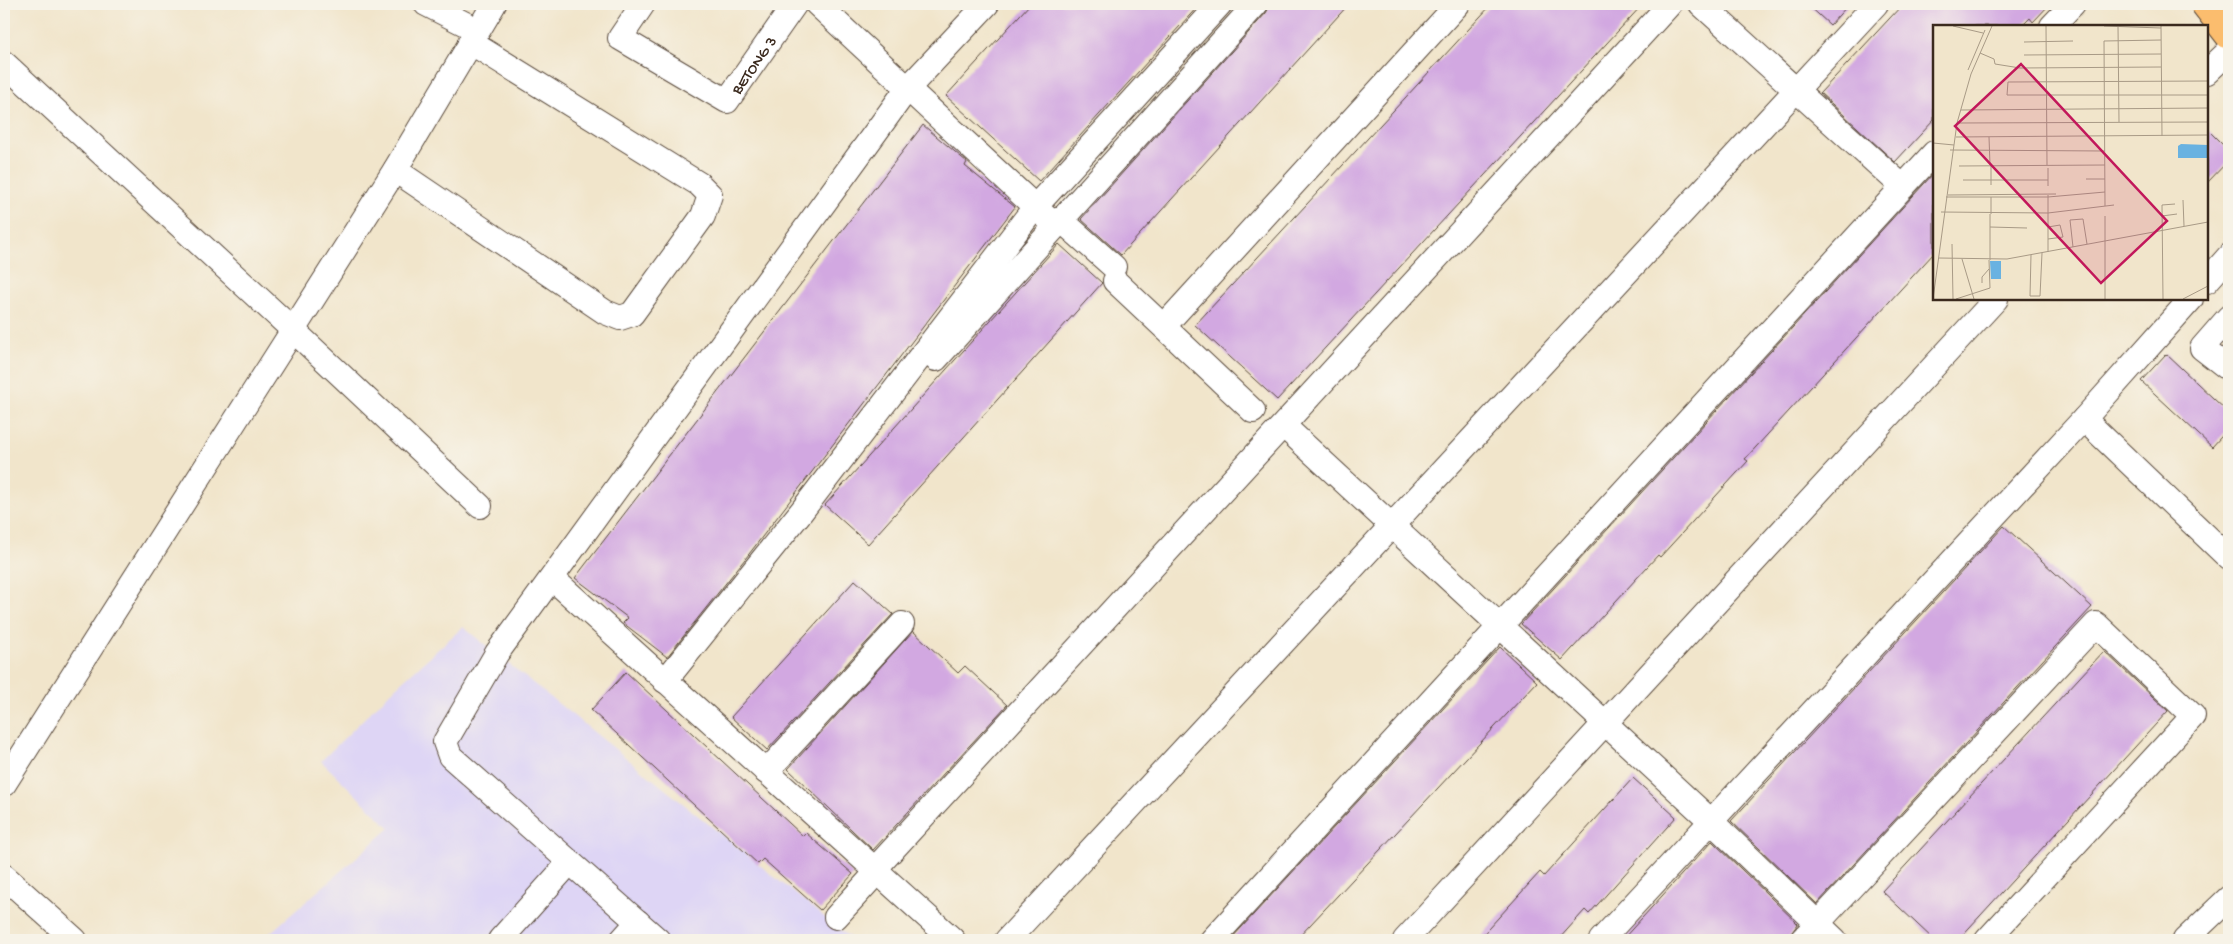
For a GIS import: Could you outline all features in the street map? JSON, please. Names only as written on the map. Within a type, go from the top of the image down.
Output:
[{"type":"highway","points":[[2205,4],[2229,35]]},
{"type":"street","points":[[396,170],[605,312],[620,318],[632,314],[703,216],[710,195],[699,184],[426,4]]},
{"type":"street","points":[[4,784],[396,170],[494,4]]},
{"type":"street","name":"BETONG 3","points":[[643,4],[620,38],[727,101],[795,4]]},
{"type":"street","points":[[817,4],[912,84],[1060,219],[1164,326],[1253,411]]},
{"type":"street","points":[[658,940],[450,756],[445,742],[497,653],[912,84],[987,4]]},
{"type":"street","points":[[665,681],[801,512],[1040,201],[1220,4]]},
{"type":"street","points":[[801,512],[1060,219],[1256,4]]},
{"type":"street","points":[[1164,326],[1458,4]]},
{"type":"street","points":[[836,917],[1670,4]]},
{"type":"street","points":[[1702,4],[1903,187]]},
{"type":"street","points":[[1007,940],[1876,4]]},
{"type":"street","points":[[2053,25],[2073,4]]},
{"type":"street","points":[[2208,71],[2229,51]]},
{"type":"street","points":[[4,62],[294,330],[480,506]]},
{"type":"street","points":[[1212,940],[1933,154]]},
{"type":"street","points":[[2208,280],[2229,256]]},
{"type":"street","points":[[1405,940],[1603,723],[1995,300]]},
{"type":"street","points":[[1601,940],[2084,419],[2190,300]]},
{"type":"street","points":[[2229,317],[2202,348],[2229,369]]},
{"type":"street","points":[[2084,419],[2229,558]]},
{"type":"street","points":[[1284,426],[1712,822],[1810,932],[1835,940]]},
{"type":"street","points":[[552,578],[953,940]]},
{"type":"street","points":[[766,772],[902,624]]},
{"type":"street","points":[[1810,932],[2096,624],[2193,716],[1987,940]]},
{"type":"street","points":[[500,940],[570,862]]},
{"type":"street","points":[[4,876],[73,940]]},
{"type":"street","points":[[2185,940],[2229,898]]},
{"type":"street","points":[[622,940],[638,922]]},
{"type":"shaded area","points":[[463,627],[853,940],[262,940],[390,828],[321,761],[397,686]]},
{"type":"building","points":[[1030,4],[1200,4],[1039,181],[946,96]]},
{"type":"building","points":[[1271,4],[1349,4],[1121,255],[1081,219],[1266,13]]},
{"type":"building","points":[[1492,4],[1643,4],[1277,400],[1195,325]]},
{"type":"building","points":[[1807,4],[1849,4],[1830,25]]},
{"type":"building","points":[[1903,4],[2050,4],[2033,22],[2030,18],[2023,25],[1933,25],[1933,121],[1895,162],[1820,93]]},
{"type":"building","points":[[923,125],[967,162],[965,166],[1015,207],[749,554],[667,657],[623,623],[628,618],[575,578]]},
{"type":"building","points":[[2208,130],[2229,151],[2229,160],[2208,182]]},
{"type":"building","points":[[1933,174],[1933,254],[1745,459],[1748,461],[1660,557],[1658,555],[1562,660],[1521,624]]},
{"type":"building","points":[[1059,244],[1102,283],[868,544],[825,505]]},
{"type":"building","points":[[2166,354],[2229,413],[2229,428],[2212,447],[2141,381]]},
{"type":"building","points":[[2004,526],[2092,607],[1817,904],[1731,821]]},
{"type":"building","points":[[855,580],[893,614],[767,750],[731,717]]},
{"type":"building","points":[[913,631],[958,673],[965,666],[1007,705],[873,850],[788,769]]},
{"type":"building","points":[[1500,647],[1537,682],[1296,940],[1230,940]]},
{"type":"building","points":[[2104,651],[2168,711],[1958,940],[1934,940],[1882,891]]},
{"type":"building","points":[[626,672],[803,836],[806,833],[853,874],[820,910],[763,859],[758,864],[591,710]]},
{"type":"building","points":[[1633,778],[1676,817],[1589,914],[1585,910],[1558,940],[1478,940],[1540,872],[1544,876]]},
{"type":"building","points":[[1712,841],[1798,924],[1786,940],[1622,940]]}]
